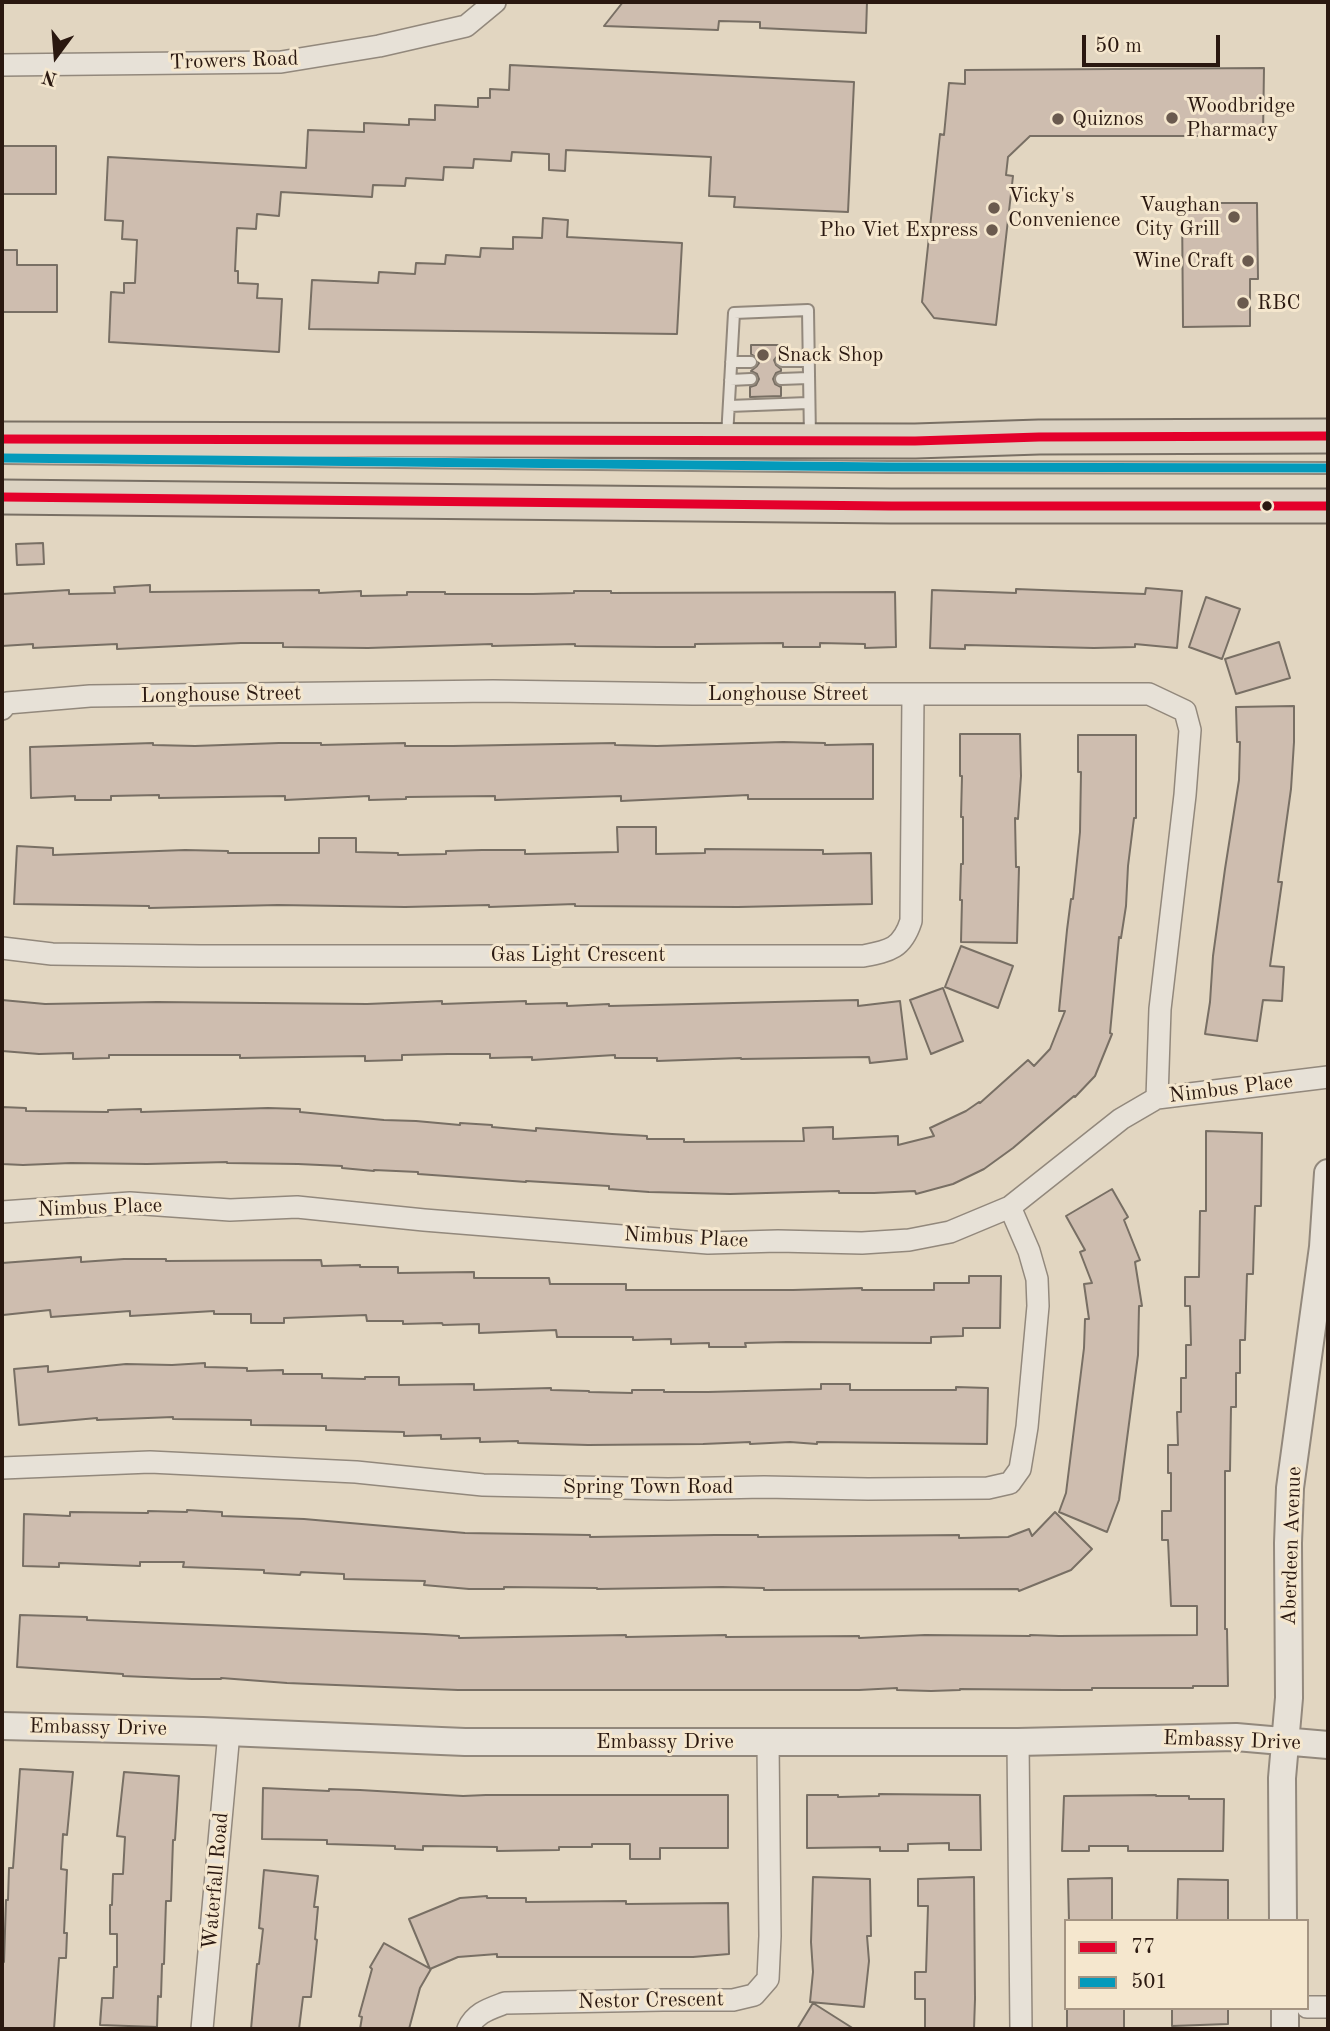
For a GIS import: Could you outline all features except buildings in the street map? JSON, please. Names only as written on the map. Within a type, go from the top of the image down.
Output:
[{"type":"main road","points":[[2,439],[915,441],[1328,436]]},
{"type":"main road","points":[[2,497],[891,506],[1328,506]]},
{"type":"street","name":"Trowers Road","points":[[2,65],[281,62],[379,46],[466,26],[495,2]]},
{"type":"street","name":"Longhouse Street","points":[[2,709],[7,703],[90,696],[493,691],[1149,694],[1185,711],[1190,730],[1160,1009],[1157,1098]]},
{"type":"street","name":"Gas Light Crescent","points":[[2,948],[52,954],[200,956],[863,956],[887,951],[906,937],[911,921],[913,695]]},
{"type":"street","name":"Nimbus Place","points":[[2,1212],[130,1203],[230,1210],[297,1208],[708,1243],[862,1243],[909,1240],[950,1232],[1010,1207],[1121,1119],[1157,1098],[1328,1077]]},
{"type":"street","name":"Aberdeen Avenue","points":[[1283,1919],[1282,1778],[1289,1698],[1290,1488],[1323,1247],[1328,1172]]},
{"type":"street","name":"Spring Town Road","points":[[2,1468],[150,1462],[356,1472],[483,1485],[668,1489],[988,1488],[1010,1483],[1020,1469],[1027,1427],[1038,1306],[1037,1279],[1010,1207]]},
{"type":"street","name":"Embassy Drive","points":[[2,1726],[465,1742],[1018,1742],[1236,1737],[1328,1745]]},
{"type":"street","name":"Waterfall Road","points":[[202,2029],[229,1732]]},
{"type":"street","name":"Nestor Crescent","points":[[468,2029],[482,2011],[505,2003],[733,2000],[754,1995],[768,1979],[768,1742]]},
{"type":"street","points":[[1018,1742],[1021,2029]]},
{"type":"street","points":[[1309,2007],[1328,2007]]},
{"type":"street","points":[[1285,2010],[1285,2029]]},
{"type":"lane","points":[[727,441],[734,313],[808,310],[810,441]]},
{"type":"lane","points":[[782,361],[808,360]]},
{"type":"lane","points":[[731,362],[751,362]]},
{"type":"lane","points":[[781,379],[808,378]]},
{"type":"lane","points":[[730,380],[751,379]]},
{"type":"lane","points":[[729,406],[808,403]]},
{"type":"lane","points":[[2,458],[889,467],[1328,468]]},
{"type":"transit line","name":"77","points":[[2,439],[915,441],[1039,437],[1328,436]]},
{"type":"transit line","name":"501","points":[[2,458],[889,467],[1328,468]]},
{"type":"transit line","name":"77","points":[[2,497],[891,506],[1328,506]]},
{"type":"place","name":"Woodbridge Pharmacy","points":[[1172,118]]},
{"type":"place","name":"Quiznos","points":[[1058,119]]},
{"type":"place","name":"Vicky's Convenience","points":[[994,208]]},
{"type":"place","name":"Vaughan City Grill","points":[[1234,217]]},
{"type":"place","name":"Pho Viet Express","points":[[992,230]]},
{"type":"place","name":"Wine Craft","points":[[1248,261]]},
{"type":"place","name":"RBC","points":[[1243,303]]},
{"type":"place","name":"Snack Shop","points":[[763,355]]}]
